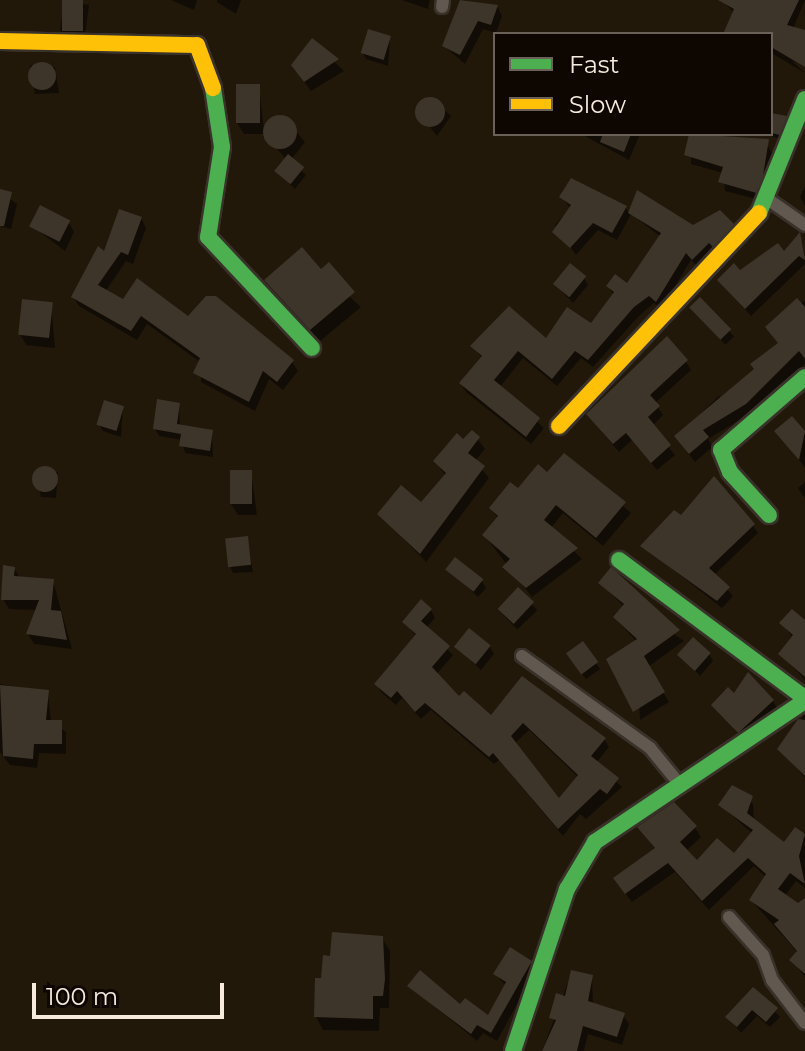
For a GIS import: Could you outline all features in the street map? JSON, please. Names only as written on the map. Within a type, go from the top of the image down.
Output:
[{"type":"street","points":[[0,41],[197,45],[210,69],[222,147],[208,237],[312,348]]},
{"type":"street","points":[[559,426],[600,377],[655,332],[735,246],[769,200],[805,99]]},
{"type":"street","points":[[769,200],[805,225]]},
{"type":"street","points":[[769,515],[730,472],[721,450],[805,377]]},
{"type":"street","points":[[513,1051],[567,889],[595,842],[677,781],[805,699],[619,560]]},
{"type":"street","points":[[522,656],[650,748],[677,781]]},
{"type":"street","points":[[729,917],[763,955],[772,980],[805,1023]]},
{"type":"building","points":[[62,0],[83,0],[83,31],[62,31]]},
{"type":"building","points":[[460,0],[498,5],[491,25],[478,21],[460,55],[442,46]]},
{"type":"building","points":[[718,0],[799,0],[787,25],[805,30],[805,67],[773,48],[773,32],[724,32],[734,9]]},
{"type":"building","points":[[368,29],[391,36],[384,60],[361,53]]},
{"type":"building","points":[[312,38],[339,59],[304,82],[291,65]]},
{"type":"building","points":[[42,62],[52,66],[56,76],[52,86],[42,90],[32,86],[28,76],[32,66]]},
{"type":"building","points":[[236,84],[260,84],[260,123],[236,123]]},
{"type":"building","points":[[430,97],[436,98],[444,106],[444,118],[436,126],[430,127],[424,126],[416,118],[415,112],[416,106],[424,98]]},
{"type":"building","points":[[773,113],[787,116],[780,135],[773,133]]},
{"type":"building","points":[[280,115],[292,120],[297,132],[292,144],[280,149],[268,144],[263,132],[268,120]]},
{"type":"building","points":[[602,136],[630,136],[624,152],[600,142]]},
{"type":"building","points":[[689,136],[769,139],[760,194],[718,182],[723,167],[684,155]]},
{"type":"building","points":[[288,154],[304,167],[290,184],[274,171]]},
{"type":"building","points":[[571,178],[627,206],[612,233],[593,223],[570,248],[552,232],[571,205],[559,197]]},
{"type":"building","points":[[0,189],[12,192],[4,226],[0,226]]},
{"type":"building","points":[[637,190],[693,225],[720,210],[736,226],[714,248],[709,243],[692,260],[686,253],[656,302],[649,296],[634,307],[588,360],[575,351],[552,379],[518,351],[494,380],[540,418],[526,437],[459,383],[482,356],[470,346],[509,306],[546,338],[567,307],[591,323],[614,292],[606,286],[615,274],[627,283],[661,233],[628,213]]},
{"type":"building","points":[[40,205],[70,220],[59,242],[29,226]]},
{"type":"building","points":[[119,209],[142,217],[128,255],[121,252],[98,285],[123,299],[137,278],[188,316],[206,296],[216,296],[294,360],[277,382],[263,371],[249,402],[193,373],[200,358],[141,316],[131,331],[71,297],[98,246],[104,251]]},
{"type":"building","points":[[800,232],[805,260],[799,256],[745,309],[717,280],[734,263],[740,270],[778,243],[784,251]]},
{"type":"building","points":[[302,247],[321,269],[329,262],[355,292],[310,330],[264,280]]},
{"type":"building","points":[[570,263],[586,276],[569,297],[553,284]]},
{"type":"building","points":[[700,297],[731,329],[720,340],[689,307]]},
{"type":"building","points":[[797,298],[805,307],[805,359],[799,351],[746,404],[703,430],[709,437],[689,454],[674,436],[754,369],[750,364],[778,343],[765,327]]},
{"type":"building","points":[[22,299],[53,302],[49,338],[18,335]]},
{"type":"building","points":[[667,336],[688,360],[650,395],[660,406],[648,417],[671,445],[651,463],[626,433],[613,444],[586,414]]},
{"type":"building","points":[[157,399],[180,403],[177,424],[213,430],[210,451],[179,446],[181,434],[153,429]]},
{"type":"building","points":[[104,400],[124,406],[116,431],[96,425]]},
{"type":"building","points":[[792,416],[805,431],[799,460],[774,431]]},
{"type":"building","points":[[472,430],[480,437],[468,453],[485,466],[420,554],[377,514],[401,485],[421,502],[446,473],[433,461],[457,433],[463,439]]},
{"type":"building","points":[[564,453],[626,502],[596,538],[556,505],[544,520],[578,548],[526,588],[502,567],[510,559],[482,535],[498,516],[489,508],[510,482],[518,488],[538,464],[547,472]]},
{"type":"building","points":[[45,466],[54,470],[58,479],[54,488],[45,492],[36,488],[32,479],[36,470]]},
{"type":"building","points":[[230,470],[252,470],[252,504],[230,504]]},
{"type":"building","points":[[714,476],[755,524],[709,568],[730,587],[717,601],[640,546],[674,510],[681,515]]},
{"type":"building","points":[[248,536],[251,565],[228,567],[225,538]]},
{"type":"building","points":[[455,557],[483,579],[474,592],[445,570]]},
{"type":"building","points":[[3,565],[15,567],[14,576],[54,579],[51,610],[61,611],[67,640],[26,634],[39,600],[1,600]]},
{"type":"building","points":[[611,567],[680,630],[644,656],[665,692],[633,712],[606,659],[637,639],[613,617],[624,604],[598,583]]},
{"type":"building","points":[[518,587],[534,602],[514,624],[498,609]]},
{"type":"building","points":[[421,599],[432,609],[421,621],[450,646],[432,667],[459,696],[464,691],[491,715],[522,676],[606,738],[591,756],[619,778],[607,794],[600,789],[558,829],[493,753],[489,757],[425,703],[415,712],[397,691],[391,698],[374,684],[416,634],[402,622]],"holes":[[[523,723],[578,775],[559,798],[511,736]]]},
{"type":"building","points":[[792,609],[805,620],[805,677],[778,654],[793,635],[779,623]]},
{"type":"building","points":[[469,628],[491,646],[476,664],[454,647]]},
{"type":"building","points":[[693,637],[711,653],[695,671],[677,655]]},
{"type":"building","points":[[583,641],[598,662],[581,674],[566,653]]},
{"type":"building","points":[[748,672],[774,700],[738,733],[711,705],[728,687],[734,693]]},
{"type":"building","points":[[0,685],[49,690],[46,720],[62,720],[62,744],[34,744],[33,759],[3,756]]},
{"type":"building","points":[[798,719],[805,720],[805,776],[777,749]]},
{"type":"building","points":[[732,785],[753,796],[747,813],[784,842],[795,827],[805,834],[799,856],[805,884],[790,873],[778,889],[798,903],[805,898],[805,974],[789,960],[797,951],[774,924],[779,920],[749,900],[766,874],[748,858],[702,901],[668,863],[625,894],[613,878],[655,848],[637,827],[674,802],[697,826],[680,842],[697,860],[717,838],[734,853],[753,830],[718,805]]},
{"type":"building","points":[[332,932],[383,936],[383,996],[373,996],[373,1019],[314,1017],[315,978],[321,978],[323,955],[330,956]]},
{"type":"building","points":[[510,947],[532,961],[491,1033],[477,1025],[471,1034],[407,986],[420,970],[460,1004],[465,998],[488,1015],[506,982],[493,974]]},
{"type":"building","points":[[571,970],[593,975],[588,1001],[625,1013],[617,1037],[583,1026],[577,1051],[542,1051],[556,1020],[549,1018],[556,993],[565,996]]},
{"type":"building","points":[[753,987],[778,1008],[766,1022],[752,1010],[737,1027],[725,1017]]},
{"type":"traffic: fast","points":[[213,88],[222,147],[208,237],[312,348]]},
{"type":"traffic: fast","points":[[759,213],[805,99]]},
{"type":"traffic: fast","points":[[769,515],[730,472],[721,450],[805,377]]},
{"type":"traffic: fast","points":[[619,560],[805,698]]},
{"type":"traffic: fast","points":[[513,1051],[567,889],[595,842],[805,701]]},
{"type":"traffic: slow","points":[[0,41],[197,45],[213,88]]},
{"type":"traffic: slow","points":[[559,426],[759,213]]}]
